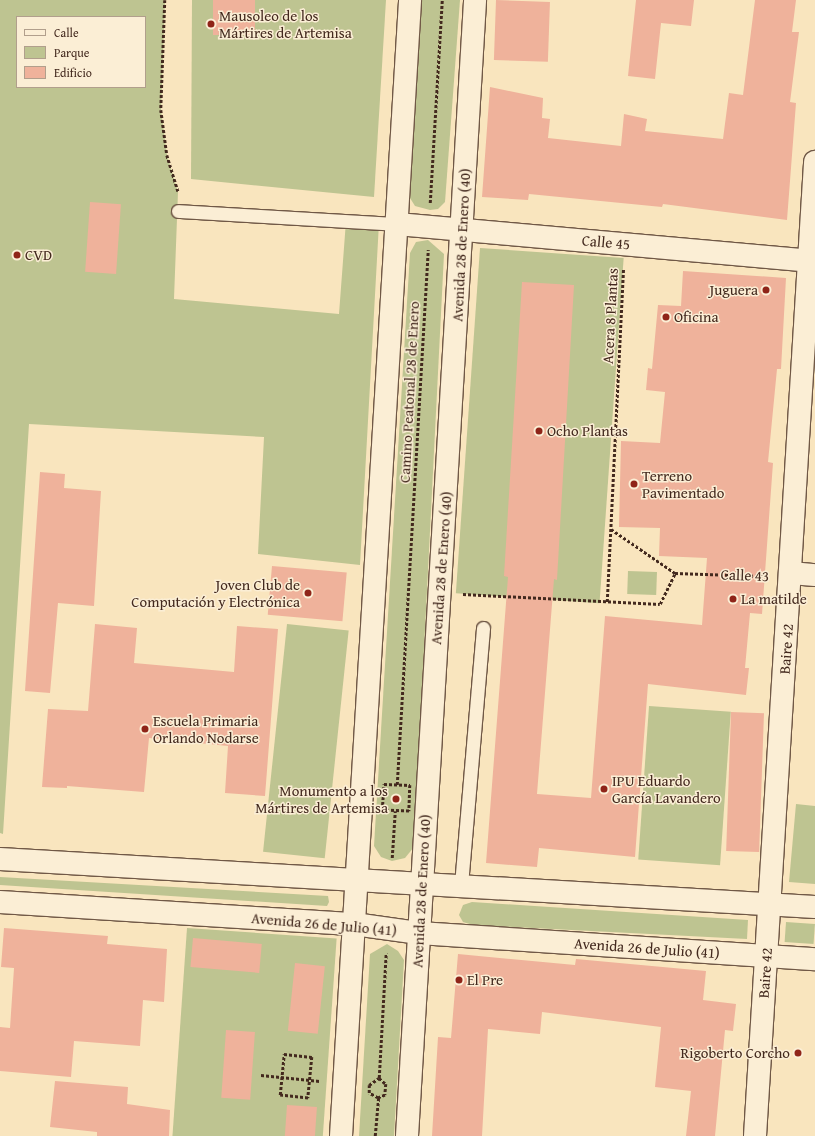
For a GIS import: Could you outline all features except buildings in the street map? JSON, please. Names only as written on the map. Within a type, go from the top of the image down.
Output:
[{"type":"main road","points":[[341,1136],[410,0]]},
{"type":"main road","name":"Avenida 28 de Enero (40)","points":[[407,1136],[475,0]]},
{"type":"main road","name":"Baire 42","points":[[755,1136],[812,260],[815,162]]},
{"type":"main road","name":"Calle 45","points":[[397,224],[812,260]]},
{"type":"main road","name":"Calle 43","points":[[791,573],[815,575]]},
{"type":"main road","points":[[0,859],[357,881],[461,884],[815,907]]},
{"type":"main road","name":"Avenida 26 de Julio (41)","points":[[0,902],[354,924],[419,933],[815,959]]},
{"type":"lane","points":[[178,211],[397,224]]},
{"type":"lane","points":[[461,884],[483,628]]},
{"type":"path","points":[[165,0],[161,110],[167,155],[178,192],[178,211]]},
{"type":"path","name":"Camino Peatonal 28 de Enero","points":[[397,785],[442,0]]},
{"type":"path","name":"Acera 8 Plantas","points":[[607,602],[623,266]]},
{"type":"path","points":[[462,586],[462,594],[660,604],[675,573],[611,529]]},
{"type":"path","name":"Calle 43","points":[[675,573],[775,576],[791,573]]},
{"type":"path","points":[[384,784],[397,785],[410,786],[408,811],[382,810],[384,784]]},
{"type":"path","points":[[284,1054],[312,1057],[310,1080],[308,1098],[280,1095],[284,1054]]},
{"type":"path","points":[[261,1075],[369,1085],[379,1078],[386,1084],[385,1095],[378,1098],[369,1094],[369,1085]]},
{"type":"path","points":[[375,1136],[378,1098]]},
{"type":"green space","points":[[0,0],[165,0],[161,110],[167,155],[178,192],[174,299],[339,314],[346,221],[379,223],[360,565],[258,554],[264,437],[29,424],[3,834],[0,833]]},
{"type":"green space","points":[[192,0],[386,0],[374,197],[191,179]]},
{"type":"green space","points":[[422,0],[460,0],[445,202],[438,209],[430,210],[415,206],[410,198]]},
{"type":"green space","points":[[428,240],[444,254],[414,847],[405,858],[392,861],[381,857],[374,846],[410,253],[416,242]]},
{"type":"green space","points":[[480,248],[624,258],[600,603],[456,593]]},
{"type":"green space","points":[[628,571],[657,572],[656,595],[627,594]]},
{"type":"green space","points":[[287,624],[349,630],[325,858],[263,852]]},
{"type":"green space","points":[[649,706],[731,712],[720,865],[638,860]]},
{"type":"green space","points":[[796,804],[815,806],[815,884],[789,882]]},
{"type":"green space","points":[[0,877],[328,896],[329,902],[327,906],[0,885]]},
{"type":"green space","points":[[472,902],[748,920],[747,939],[473,925],[463,922],[459,915],[463,905]]},
{"type":"green space","points":[[786,922],[815,924],[814,944],[785,942]]},
{"type":"green space","points":[[187,928],[337,938],[323,1136],[172,1136]]},
{"type":"green space","points":[[387,944],[398,951],[404,960],[394,1136],[359,1136],[370,954]]},
{"type":"place","name":"Mausoleo de los Mártires de Artemisa","points":[[211,24]]},
{"type":"place","name":"CVD","points":[[17,255]]},
{"type":"place","name":"Juguera","points":[[766,290]]},
{"type":"place","name":"Oficina","points":[[666,317]]},
{"type":"place","name":"Ocho Plantas","points":[[539,431]]},
{"type":"place","name":"Terreno Pavimentado","points":[[634,484]]},
{"type":"place","name":"Joven Club de Computación y Electrónica","points":[[308,593]]},
{"type":"place","name":"La matilde","points":[[733,599]]},
{"type":"place","name":"Escuela Primaria Orlando Nodarse","points":[[145,729]]},
{"type":"place","name":"IPU Eduardo García Lavandero","points":[[604,789]]},
{"type":"place","name":"Monumento a los Mártires de Artemisa","points":[[396,799]]},
{"type":"place","name":"El Pre","points":[[459,980]]},
{"type":"place","name":"Rigoberto Corcho","points":[[798,1053]]}]
